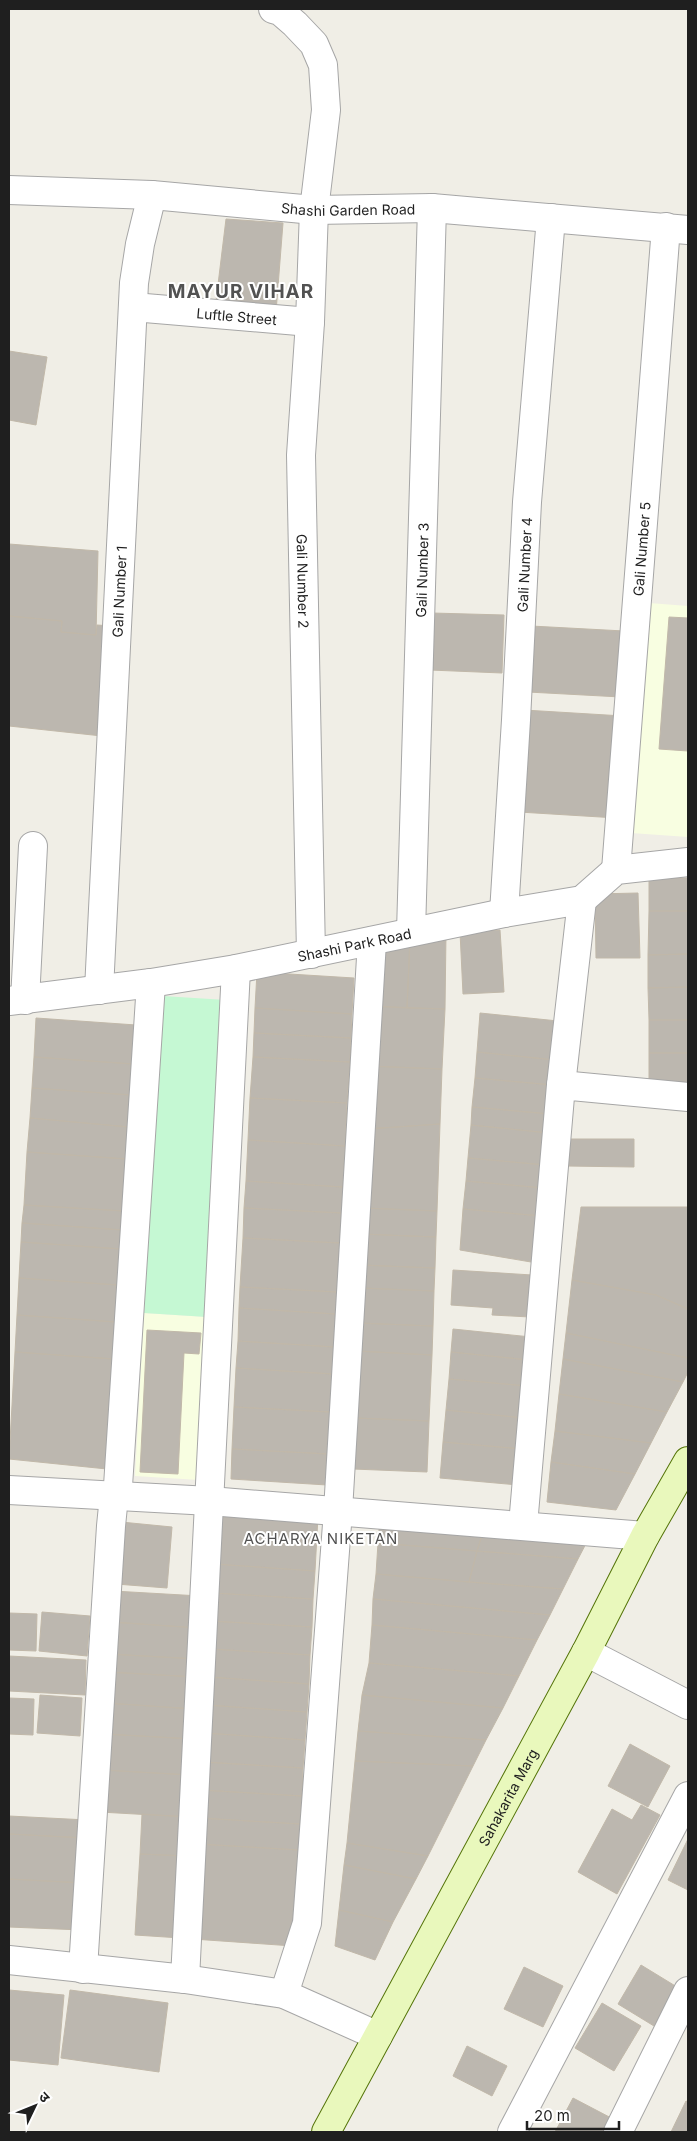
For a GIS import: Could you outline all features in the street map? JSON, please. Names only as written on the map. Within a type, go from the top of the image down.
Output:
[{"type":"street","name":"Gali Number 2","points":[[273,9],[280,11],[314,44],[323,65],[326,110],[314,210],[310,322],[301,455],[310,954]]},
{"type":"street","name":"Shashi Garden Road","points":[[9,190],[152,194],[314,210],[432,208],[677,228]]},
{"type":"street","name":"Gali Number 1","points":[[99,990],[134,283],[140,244],[152,194]]},
{"type":"street","name":"Gali Number 3","points":[[412,932],[432,208]]},
{"type":"street","name":"Gali Number 4","points":[[504,913],[527,502],[551,218]]},
{"type":"street","name":"Gali Number 5","points":[[616,870],[677,228]]},
{"type":"street","name":"Luftle Street","points":[[133,307],[310,322]]},
{"type":"street","points":[[17,1000],[32,846]]},
{"type":"street","points":[[523,1525],[562,1085],[582,900],[616,870],[688,862]]},
{"type":"street","name":"Shashi Park Road","points":[[17,1000],[150,983],[236,968],[504,913],[582,900]]},
{"type":"street","points":[[284,1994],[307,1923],[338,1511],[372,941]]},
{"type":"street","points":[[185,1979],[236,968]]},
{"type":"street","points":[[84,1969],[114,1496],[118,1486],[150,983]]},
{"type":"street","points":[[562,1085],[688,1098]]},
{"type":"street","name":"Sahakarita Marg","points":[[326,2132],[586,1652],[645,1536],[688,1461]]},
{"type":"street","points":[[9,1490],[210,1500],[645,1536]]},
{"type":"street","points":[[586,1652],[688,1705]]},
{"type":"street","points":[[512,2132],[688,1796]]},
{"type":"street","points":[[9,1960],[185,1979],[284,1994],[378,2036]]},
{"type":"street","points":[[618,2132],[688,1990]]},
{"type":"shaded area","points":[[649,603],[688,606],[688,837],[631,833]]},
{"type":"shaded area","points":[[144,1313],[207,1317],[199,1480],[135,1476]]},
{"type":"green space","points":[[163,996],[226,1000],[207,1317],[144,1313]]},
{"type":"building","points":[[226,219],[283,223],[276,312],[215,309]]},
{"type":"building","points":[[9,351],[47,357],[36,425],[9,420]]},
{"type":"building","points":[[9,544],[98,551],[96,635],[61,632],[62,621],[9,616]]},
{"type":"building","points":[[432,613],[504,615],[502,673],[430,670]]},
{"type":"building","points":[[9,616],[62,621],[61,632],[96,635],[97,625],[112,626],[102,736],[9,726]]},
{"type":"building","points":[[669,617],[688,618],[688,751],[659,749]]},
{"type":"building","points":[[531,626],[624,631],[621,697],[528,692]]},
{"type":"building","points":[[524,710],[623,716],[617,818],[519,812]]},
{"type":"building","points":[[649,878],[688,878],[688,911],[649,911]]},
{"type":"building","points":[[638,893],[640,958],[596,958],[595,894]]},
{"type":"building","points":[[649,911],[688,911],[688,954],[648,955]]},
{"type":"building","points":[[500,930],[504,992],[463,994],[460,932]]},
{"type":"building","points":[[446,933],[445,1009],[407,1008],[410,939]]},
{"type":"building","points":[[410,939],[407,1008],[370,1006],[373,945]]},
{"type":"building","points":[[688,954],[688,987],[648,988],[648,955]]},
{"type":"building","points":[[257,972],[354,978],[352,1014],[255,1008]]},
{"type":"building","points":[[688,987],[688,1020],[649,1020],[648,988]]},
{"type":"building","points":[[370,1006],[445,1009],[442,1069],[368,1066]]},
{"type":"building","points":[[255,1008],[352,1014],[351,1038],[254,1033]]},
{"type":"building","points":[[480,1013],[558,1021],[555,1060],[477,1052]]},
{"type":"building","points":[[36,1018],[136,1025],[133,1064],[34,1057]]},
{"type":"building","points":[[649,1020],[688,1020],[688,1053],[649,1053]]},
{"type":"building","points":[[254,1033],[351,1038],[350,1062],[253,1057]]},
{"type":"building","points":[[477,1052],[555,1060],[553,1085],[475,1078]]},
{"type":"building","points":[[649,1053],[688,1053],[688,1086],[649,1086]]},
{"type":"building","points":[[34,1057],[133,1064],[131,1095],[32,1088]]},
{"type":"building","points":[[253,1057],[350,1062],[347,1103],[250,1098]]},
{"type":"building","points":[[368,1066],[442,1069],[440,1124],[367,1129]]},
{"type":"building","points":[[475,1078],[553,1085],[550,1114],[472,1107]]},
{"type":"building","points":[[32,1088],[131,1095],[129,1127],[30,1118]]},
{"type":"building","points":[[250,1098],[347,1103],[345,1146],[248,1140]]},
{"type":"building","points":[[472,1107],[550,1114],[549,1133],[471,1125]]},
{"type":"building","points":[[30,1118],[129,1127],[127,1159],[27,1152]]},
{"type":"building","points":[[440,1124],[437,1211],[363,1208],[367,1129]]},
{"type":"building","points":[[471,1125],[549,1133],[546,1165],[468,1158]]},
{"type":"building","points":[[567,1139],[634,1139],[634,1167],[567,1166]]},
{"type":"building","points":[[248,1140],[345,1146],[343,1187],[246,1181]]},
{"type":"building","points":[[27,1152],[127,1159],[124,1211],[24,1205]]},
{"type":"building","points":[[468,1158],[546,1165],[544,1188],[466,1181]]},
{"type":"building","points":[[246,1181],[343,1187],[342,1213],[244,1208]]},
{"type":"building","points":[[466,1181],[544,1188],[541,1216],[463,1209]]},
{"type":"building","points":[[24,1205],[124,1211],[123,1230],[22,1223]]},
{"type":"building","points":[[581,1207],[688,1207],[688,1309],[656,1295],[572,1280]]},
{"type":"building","points":[[244,1208],[342,1213],[340,1243],[243,1238]]},
{"type":"building","points":[[363,1208],[437,1211],[436,1237],[361,1234]]},
{"type":"building","points":[[463,1209],[541,1216],[531,1262],[460,1250]]},
{"type":"building","points":[[22,1223],[123,1230],[121,1249],[21,1242]]},
{"type":"building","points":[[361,1234],[436,1237],[435,1268],[360,1265]]},
{"type":"building","points":[[243,1238],[340,1243],[337,1292],[240,1287]]},
{"type":"building","points":[[21,1242],[121,1249],[118,1285],[19,1278]]},
{"type":"building","points":[[360,1265],[435,1268],[434,1291],[360,1288]]},
{"type":"building","points":[[453,1270],[532,1275],[530,1317],[492,1315],[493,1308],[451,1305]]},
{"type":"building","points":[[19,1278],[118,1285],[116,1322],[17,1315]]},
{"type":"building","points":[[572,1280],[656,1295],[688,1309],[688,1358],[566,1333]]},
{"type":"building","points":[[240,1287],[337,1292],[336,1314],[239,1308]]},
{"type":"building","points":[[360,1288],[434,1291],[433,1326],[358,1323]]},
{"type":"building","points":[[239,1308],[336,1314],[335,1347],[238,1341]]},
{"type":"building","points":[[17,1315],[116,1322],[114,1359],[15,1352]]},
{"type":"building","points":[[358,1323],[433,1326],[432,1355],[357,1351]]},
{"type":"building","points":[[453,1329],[531,1337],[529,1360],[451,1352]]},
{"type":"building","points":[[147,1330],[201,1333],[199,1354],[184,1353],[178,1474],[140,1472]]},
{"type":"building","points":[[566,1333],[688,1358],[688,1372],[683,1382],[563,1359]]},
{"type":"building","points":[[238,1341],[335,1347],[333,1374],[236,1368]]},
{"type":"building","points":[[357,1351],[432,1355],[429,1421],[355,1418]]},
{"type":"building","points":[[15,1352],[114,1359],[107,1469],[9,1459]]},
{"type":"building","points":[[451,1352],[529,1360],[527,1386],[449,1379]]},
{"type":"building","points":[[563,1359],[683,1382],[667,1412],[559,1394]]},
{"type":"building","points":[[236,1368],[333,1374],[331,1412],[234,1407]]},
{"type":"building","points":[[449,1379],[527,1386],[524,1418],[446,1410]]},
{"type":"building","points":[[559,1394],[667,1412],[651,1443],[555,1431]]},
{"type":"building","points":[[234,1407],[331,1412],[329,1454],[232,1449]]},
{"type":"building","points":[[446,1410],[524,1418],[522,1449],[443,1442]]},
{"type":"building","points":[[355,1418],[429,1421],[427,1472],[353,1469]]},
{"type":"building","points":[[555,1431],[651,1443],[635,1474],[551,1462]]},
{"type":"building","points":[[443,1442],[522,1449],[518,1485],[440,1478]]},
{"type":"building","points":[[232,1449],[329,1454],[327,1485],[231,1479]]},
{"type":"building","points":[[551,1462],[635,1474],[616,1510],[547,1502]]},
{"type":"building","points":[[218,1510],[318,1517],[315,1571],[214,1564]]},
{"type":"building","points":[[380,1517],[485,1525],[477,1551],[378,1543]]},
{"type":"building","points":[[121,1522],[172,1527],[167,1588],[116,1584]]},
{"type":"building","points":[[485,1525],[591,1534],[578,1559],[477,1551]]},
{"type":"building","points":[[378,1543],[477,1551],[469,1582],[376,1574]]},
{"type":"building","points":[[477,1551],[578,1559],[563,1589],[469,1582]]},
{"type":"building","points":[[214,1564],[315,1571],[313,1599],[213,1593]]},
{"type":"building","points":[[376,1574],[563,1589],[550,1615],[373,1599]]},
{"type":"building","points":[[113,1591],[200,1596],[199,1628],[111,1622]]},
{"type":"building","points":[[213,1593],[313,1599],[312,1627],[211,1621]]},
{"type":"building","points":[[373,1599],[550,1615],[537,1640],[372,1625]]},
{"type":"building","points":[[42,1612],[90,1616],[87,1656],[39,1651]]},
{"type":"building","points":[[9,1613],[37,1614],[36,1651],[9,1650]]},
{"type":"building","points":[[211,1621],[312,1627],[310,1655],[210,1649]]},
{"type":"building","points":[[111,1622],[199,1628],[197,1659],[109,1654]]},
{"type":"building","points":[[372,1625],[537,1640],[519,1676],[369,1663]]},
{"type":"building","points":[[210,1649],[310,1655],[309,1684],[208,1677]]},
{"type":"building","points":[[109,1654],[197,1659],[196,1677],[108,1672]]},
{"type":"building","points":[[9,1656],[86,1660],[85,1695],[9,1691]]},
{"type":"building","points":[[369,1663],[519,1676],[503,1708],[362,1695]]},
{"type":"building","points":[[108,1672],[196,1677],[194,1709],[106,1703]]},
{"type":"building","points":[[208,1677],[309,1684],[307,1712],[206,1705]]},
{"type":"building","points":[[40,1695],[82,1698],[80,1736],[37,1733]]},
{"type":"building","points":[[362,1695],[503,1708],[486,1740],[358,1731]]},
{"type":"building","points":[[9,1698],[34,1699],[33,1735],[9,1734]]},
{"type":"building","points":[[106,1703],[194,1709],[193,1739],[105,1734]]},
{"type":"building","points":[[206,1705],[307,1712],[305,1740],[205,1733]]},
{"type":"building","points":[[358,1731],[486,1740],[473,1766],[355,1761]]},
{"type":"building","points":[[205,1733],[305,1740],[303,1768],[203,1762]]},
{"type":"building","points":[[105,1734],[193,1739],[190,1775],[103,1770]]},
{"type":"building","points":[[630,1744],[670,1766],[648,1807],[608,1786]]},
{"type":"building","points":[[355,1761],[473,1766],[428,1856],[347,1843]]},
{"type":"building","points":[[203,1762],[303,1768],[302,1796],[201,1790]]},
{"type":"building","points":[[103,1770],[190,1775],[188,1817],[100,1812]]},
{"type":"building","points":[[201,1790],[302,1796],[300,1824],[199,1818]]},
{"type":"building","points":[[641,1805],[660,1815],[617,1894],[578,1872],[612,1809],[632,1820]]},
{"type":"building","points":[[142,1814],[188,1817],[186,1856],[140,1854]]},
{"type":"building","points":[[9,1816],[87,1820],[86,1838],[9,1834]]},
{"type":"building","points":[[199,1818],[300,1824],[299,1850],[198,1844]]},
{"type":"building","points":[[9,1834],[86,1838],[84,1883],[9,1879]]},
{"type":"building","points":[[688,1839],[688,1890],[668,1880]]},
{"type":"building","points":[[347,1843],[428,1856],[416,1879],[344,1865]]},
{"type":"building","points":[[198,1844],[299,1850],[293,1946],[193,1939]]},
{"type":"building","points":[[140,1854],[186,1856],[181,1938],[135,1935]]},
{"type":"building","points":[[344,1865],[416,1879],[393,1922],[339,1910]]},
{"type":"building","points":[[9,1879],[84,1883],[82,1930],[9,1927]]},
{"type":"building","points":[[339,1910],[393,1922],[375,1960],[335,1946]]},
{"type":"building","points":[[641,1965],[677,1987],[654,2026],[618,2004]]},
{"type":"building","points":[[524,1967],[563,1986],[543,2027],[504,2009]]},
{"type":"building","points":[[9,1990],[64,1995],[58,2065],[9,2060]]},
{"type":"building","points":[[70,1990],[168,2003],[159,2072],[61,2058]]},
{"type":"building","points":[[602,2003],[641,2026],[614,2071],[575,2048]]},
{"type":"building","points":[[467,2046],[507,2066],[492,2096],[453,2076]]},
{"type":"building","points":[[573,2098],[615,2120],[609,2132],[555,2132]]},
{"type":"building","points":[[686,2101],[688,2102],[688,2132],[671,2132]]},
{"type":"district","name":"MAYUR VIHAR","points":[[241,291]]},
{"type":"district","name":"ACHARYA NIKETAN","points":[[321,1538]]}]
